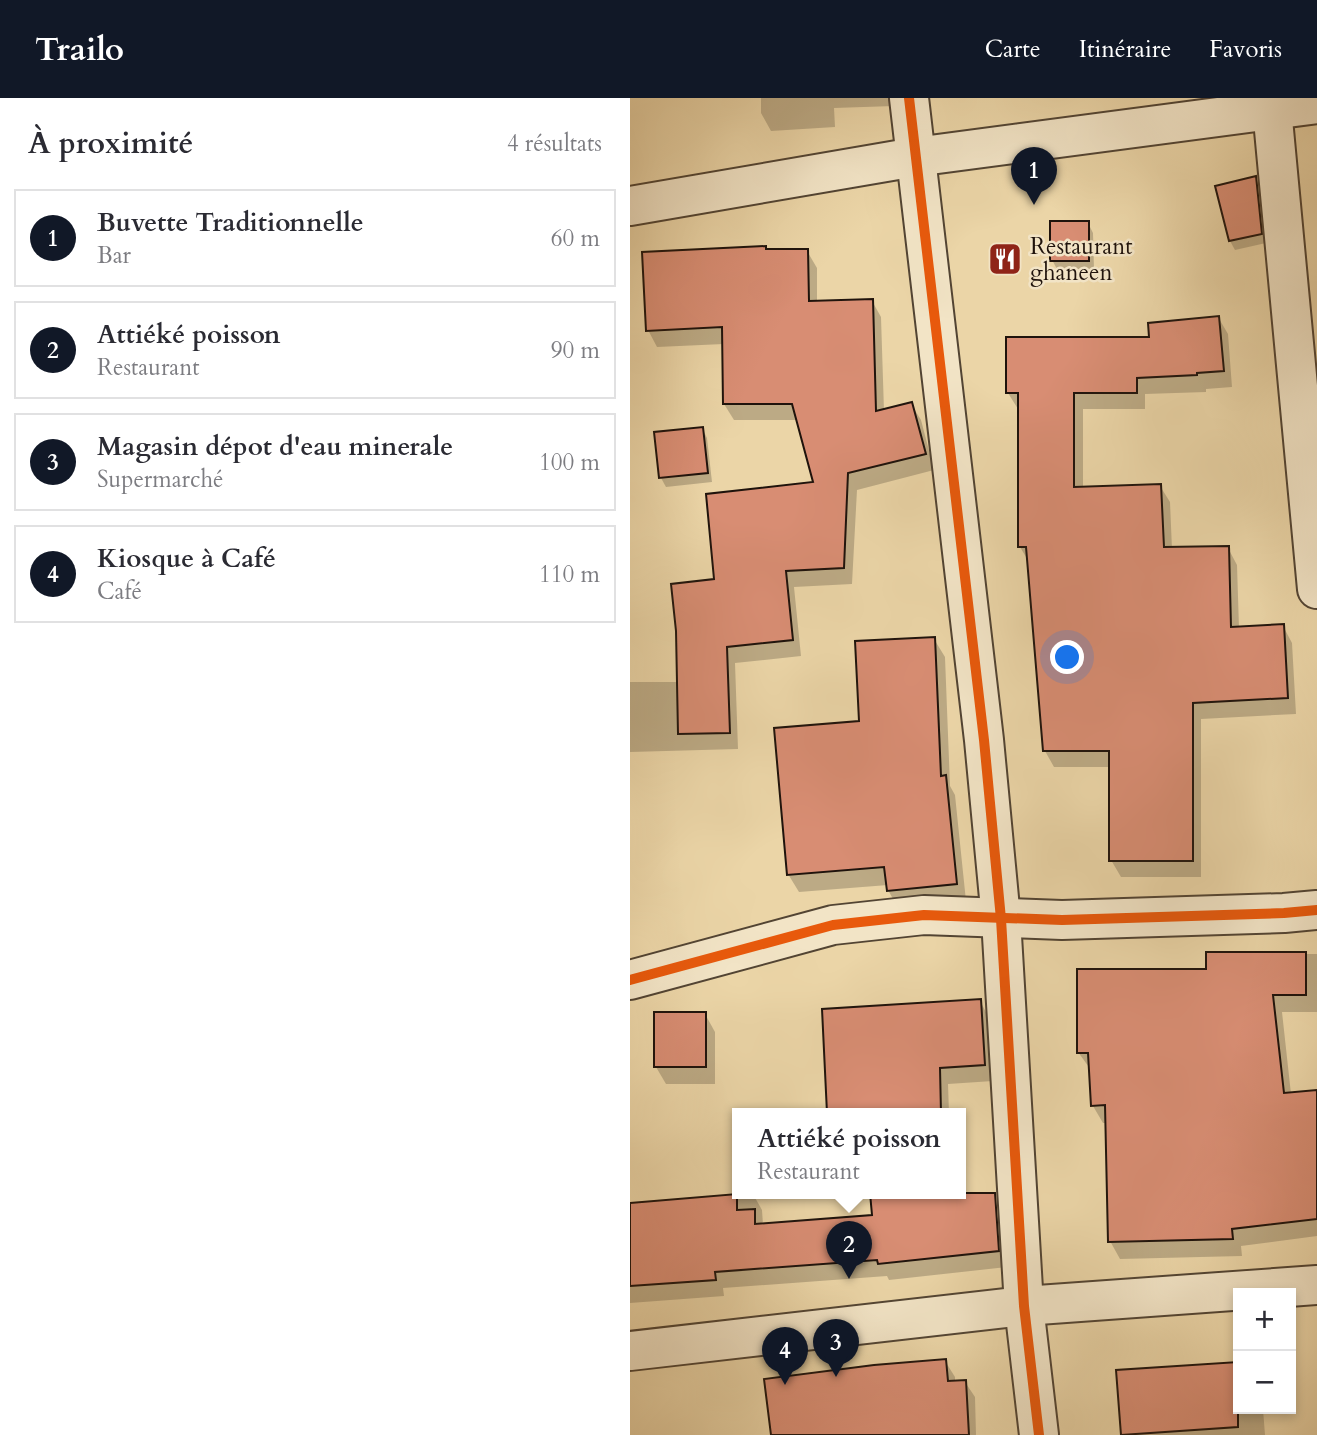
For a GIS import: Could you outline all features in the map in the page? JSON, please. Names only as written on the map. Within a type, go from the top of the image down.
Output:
[{"type":"street","points":[[909,98],[984,740],[1001,919],[1024,1307],[1039,1435]]},
{"type":"street","points":[[1272,103],[1314,529],[1317,589]]},
{"type":"street","points":[[630,206],[915,157],[1272,103],[1317,104]]},
{"type":"street","points":[[630,980],[833,925],[924,915],[1075,920],[1317,910]]},
{"type":"street","points":[[630,1350],[1024,1307],[1317,1284]]},
{"type":"building","points":[[1256,176],[1262,234],[1229,241],[1215,186]]},
{"type":"building","points":[[1050,221],[1089,221],[1089,261],[1050,261]]},
{"type":"building","points":[[766,246],[766,249],[808,249],[809,301],[873,299],[876,411],[912,402],[926,454],[848,473],[844,568],[786,571],[793,640],[727,647],[730,733],[678,734],[676,631],[671,584],[714,579],[706,494],[813,482],[792,404],[723,404],[722,327],[646,331],[642,252]]},
{"type":"building","points":[[1219,316],[1224,371],[1137,378],[1137,393],[1074,393],[1074,487],[1161,484],[1164,547],[1229,546],[1231,627],[1284,624],[1288,698],[1193,703],[1193,861],[1109,861],[1109,751],[1043,751],[1026,547],[1018,547],[1018,393],[1006,393],[1006,337],[1149,337],[1148,323]]},
{"type":"building","points":[[703,427],[708,473],[659,478],[654,432]]},
{"type":"building","points":[[935,637],[941,776],[946,775],[957,884],[887,891],[884,867],[787,875],[774,728],[859,721],[855,641]]},
{"type":"building","points":[[1206,952],[1306,952],[1306,995],[1273,995],[1284,1093],[1317,1090],[1317,1219],[1232,1229],[1233,1239],[1108,1242],[1105,1105],[1091,1106],[1088,1053],[1077,1053],[1077,969],[1206,969]]},
{"type":"building","points":[[981,999],[985,1065],[940,1068],[941,1108],[827,1108],[822,1009]]},
{"type":"building","points":[[654,1012],[706,1012],[706,1067],[654,1067]]},
{"type":"building","points":[[966,1193],[995,1193],[999,1251],[878,1264],[877,1260],[715,1272],[716,1280],[630,1286],[630,1203],[732,1194],[732,1199],[737,1199],[737,1210],[755,1209],[755,1224],[872,1215],[871,1199],[966,1199]]},
{"type":"building","points":[[946,1359],[948,1381],[966,1380],[969,1435],[771,1435],[764,1379]]},
{"type":"building","points":[[1233,1362],[1233,1414],[1238,1414],[1238,1427],[1121,1435],[1116,1370]]},
{"type":"cycle path","points":[[909,98],[984,740],[1001,919],[1024,1306],[1039,1435]]},
{"type":"cycle path","points":[[630,980],[833,925],[924,915],[1062,920],[1317,910]]},
{"type":"place","name":"Buvette Traditionnelle","points":[[1034,205]]},
{"type":"place","name":"Restaurant ghaneen","points":[[1005,259]]},
{"type":"place","name":"Attiéké poisson","points":[[849,1279]]},
{"type":"place","name":"Magasin dépot d'eau minerale","points":[[836,1377]]},
{"type":"place","name":"Kiosque à Café","points":[[785,1385]]}]
